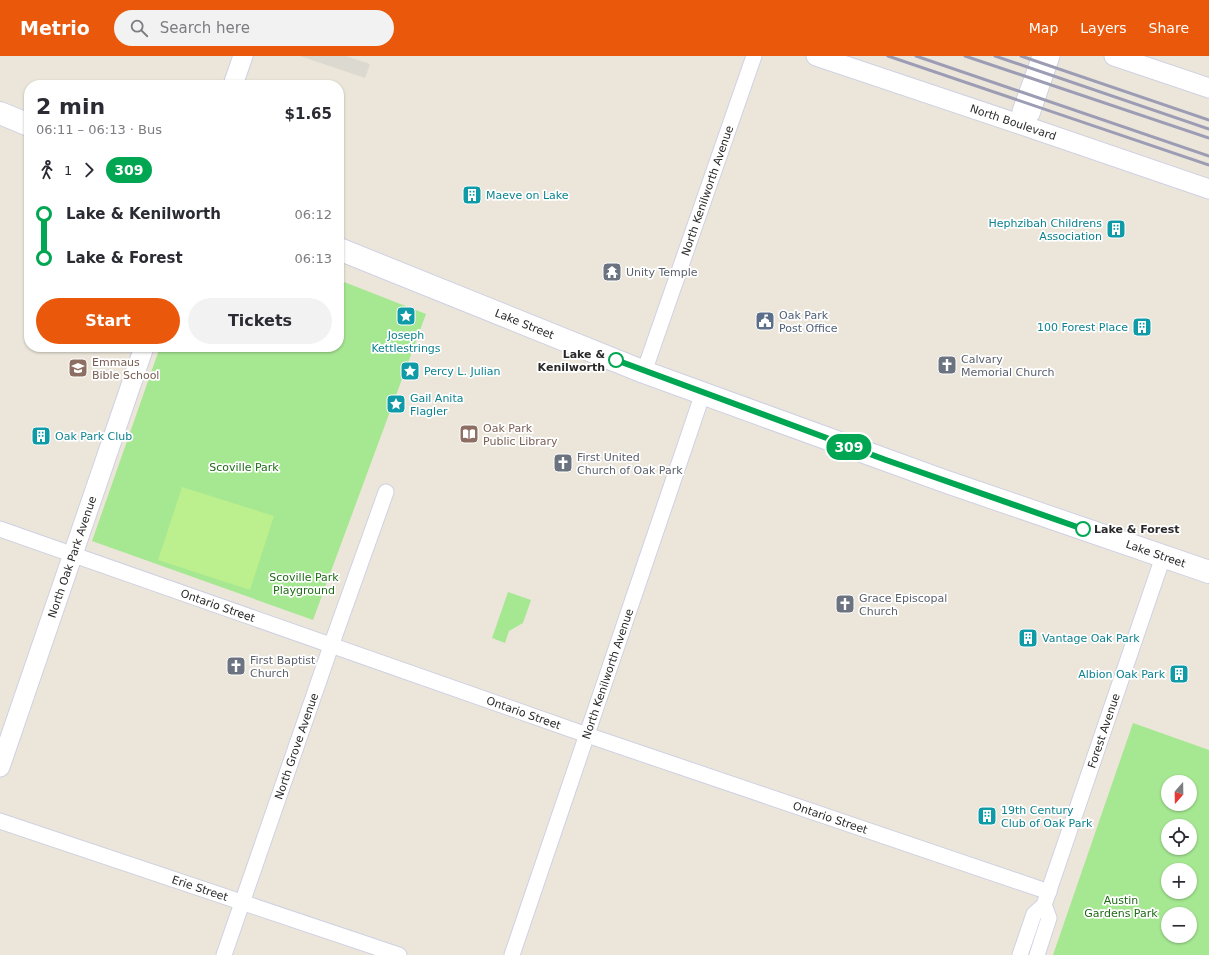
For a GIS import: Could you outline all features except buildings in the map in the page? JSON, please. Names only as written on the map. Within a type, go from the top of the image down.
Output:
[{"type":"main road","points":[[0,113],[24,123]]},
{"type":"main road","name":"Lake Street","points":[[344,251],[644,372],[941,480],[1209,572]]},
{"type":"street","points":[[235,80],[243,56]]},
{"type":"street","name":"North Kenilworth Avenue","points":[[644,372],[754,56]]},
{"type":"street","name":"North Boulevard","points":[[816,56],[1209,189]]},
{"type":"street","points":[[1022,125],[1020,111],[1040,56]]},
{"type":"street","points":[[1022,125],[1032,114],[1052,56]]},
{"type":"street","points":[[1114,56],[1209,88]]},
{"type":"street","name":"North Oak Park Avenue","points":[[0,767],[142,352]]},
{"type":"street","name":"North Kenilworth Avenue","points":[[512,955],[703,393]]},
{"type":"street","name":"North Grove Avenue","points":[[224,955],[386,492]]},
{"type":"street","name":"Ontario Street","points":[[0,530],[73,554],[587,735],[1047,899]]},
{"type":"street","name":"Forest Avenue","points":[[1020,955],[1034,914],[1047,899],[1163,556]]},
{"type":"street","name":"Erie Street","points":[[0,821],[399,955]]},
{"type":"street","name":"Forest Avenue","points":[[1037,955],[1049,918],[1047,899]]},
{"type":"green space","name":"Scoville Park","points":[[344,282],[426,314],[313,620],[92,541],[158,352],[344,352]]},
{"type":"green space","points":[[182,487],[274,516],[250,590],[158,560]]},
{"type":"green space","points":[[508,592],[531,600],[523,623],[509,631],[505,643],[492,638]]},
{"type":"green space","name":"Austin Gardens Park","points":[[1133,723],[1209,750],[1209,955],[1053,955]]},
{"type":"shaded area","points":[[300,56],[346,56],[370,64],[365,78]]},
{"type":"railway","points":[[888,56],[1209,165]]},
{"type":"railway","points":[[916,56],[1209,156]]},
{"type":"railway","points":[[965,56],[1209,138]]},
{"type":"railway","points":[[995,56],[1209,129]]},
{"type":"railway","points":[[1021,56],[1209,120]]},
{"type":"bus line","name":"309","points":[[616,360],[644,372],[941,480],[1083,529]]},
{"type":"place","name":"Maeve on Lake","points":[[472,195]]},
{"type":"place","name":"Hephzibah Childrens Association","points":[[1116,229]]},
{"type":"place","name":"Unity Temple","points":[[612,272]]},
{"type":"place","name":"Joseph Kettlestrings","points":[[406,316]]},
{"type":"place","name":"Oak Park Post Office","points":[[765,321]]},
{"type":"place","name":"100 Forest Place","points":[[1142,327]]},
{"type":"place","name":"Lake & Kenilworth","points":[[616,360]]},
{"type":"place","name":"Calvary Memorial Church","points":[[947,365]]},
{"type":"place","name":"Emmaus Bible School","points":[[78,368]]},
{"type":"place","name":"Percy L. Julian","points":[[410,371]]},
{"type":"place","name":"Gail Anita Flagler","points":[[396,404]]},
{"type":"place","name":"Oak Park Public Library","points":[[469,434]]},
{"type":"place","name":"Oak Park Club","points":[[41,436]]},
{"type":"place","name":"First United Church of Oak Park","points":[[563,463]]},
{"type":"place","name":"Lake & Forest","points":[[1083,529]]},
{"type":"place","name":"Grace Episcopal Church","points":[[845,604]]},
{"type":"place","name":"Vantage Oak Park","points":[[1028,638]]},
{"type":"place","name":"First Baptist Church","points":[[236,666]]},
{"type":"place","name":"Albion Oak Park","points":[[1179,674]]},
{"type":"place","name":"19th Century Club of Oak Park","points":[[987,816]]},
{"type":"park label","name":"Scoville Park Playground","points":[[304,583]]}]
